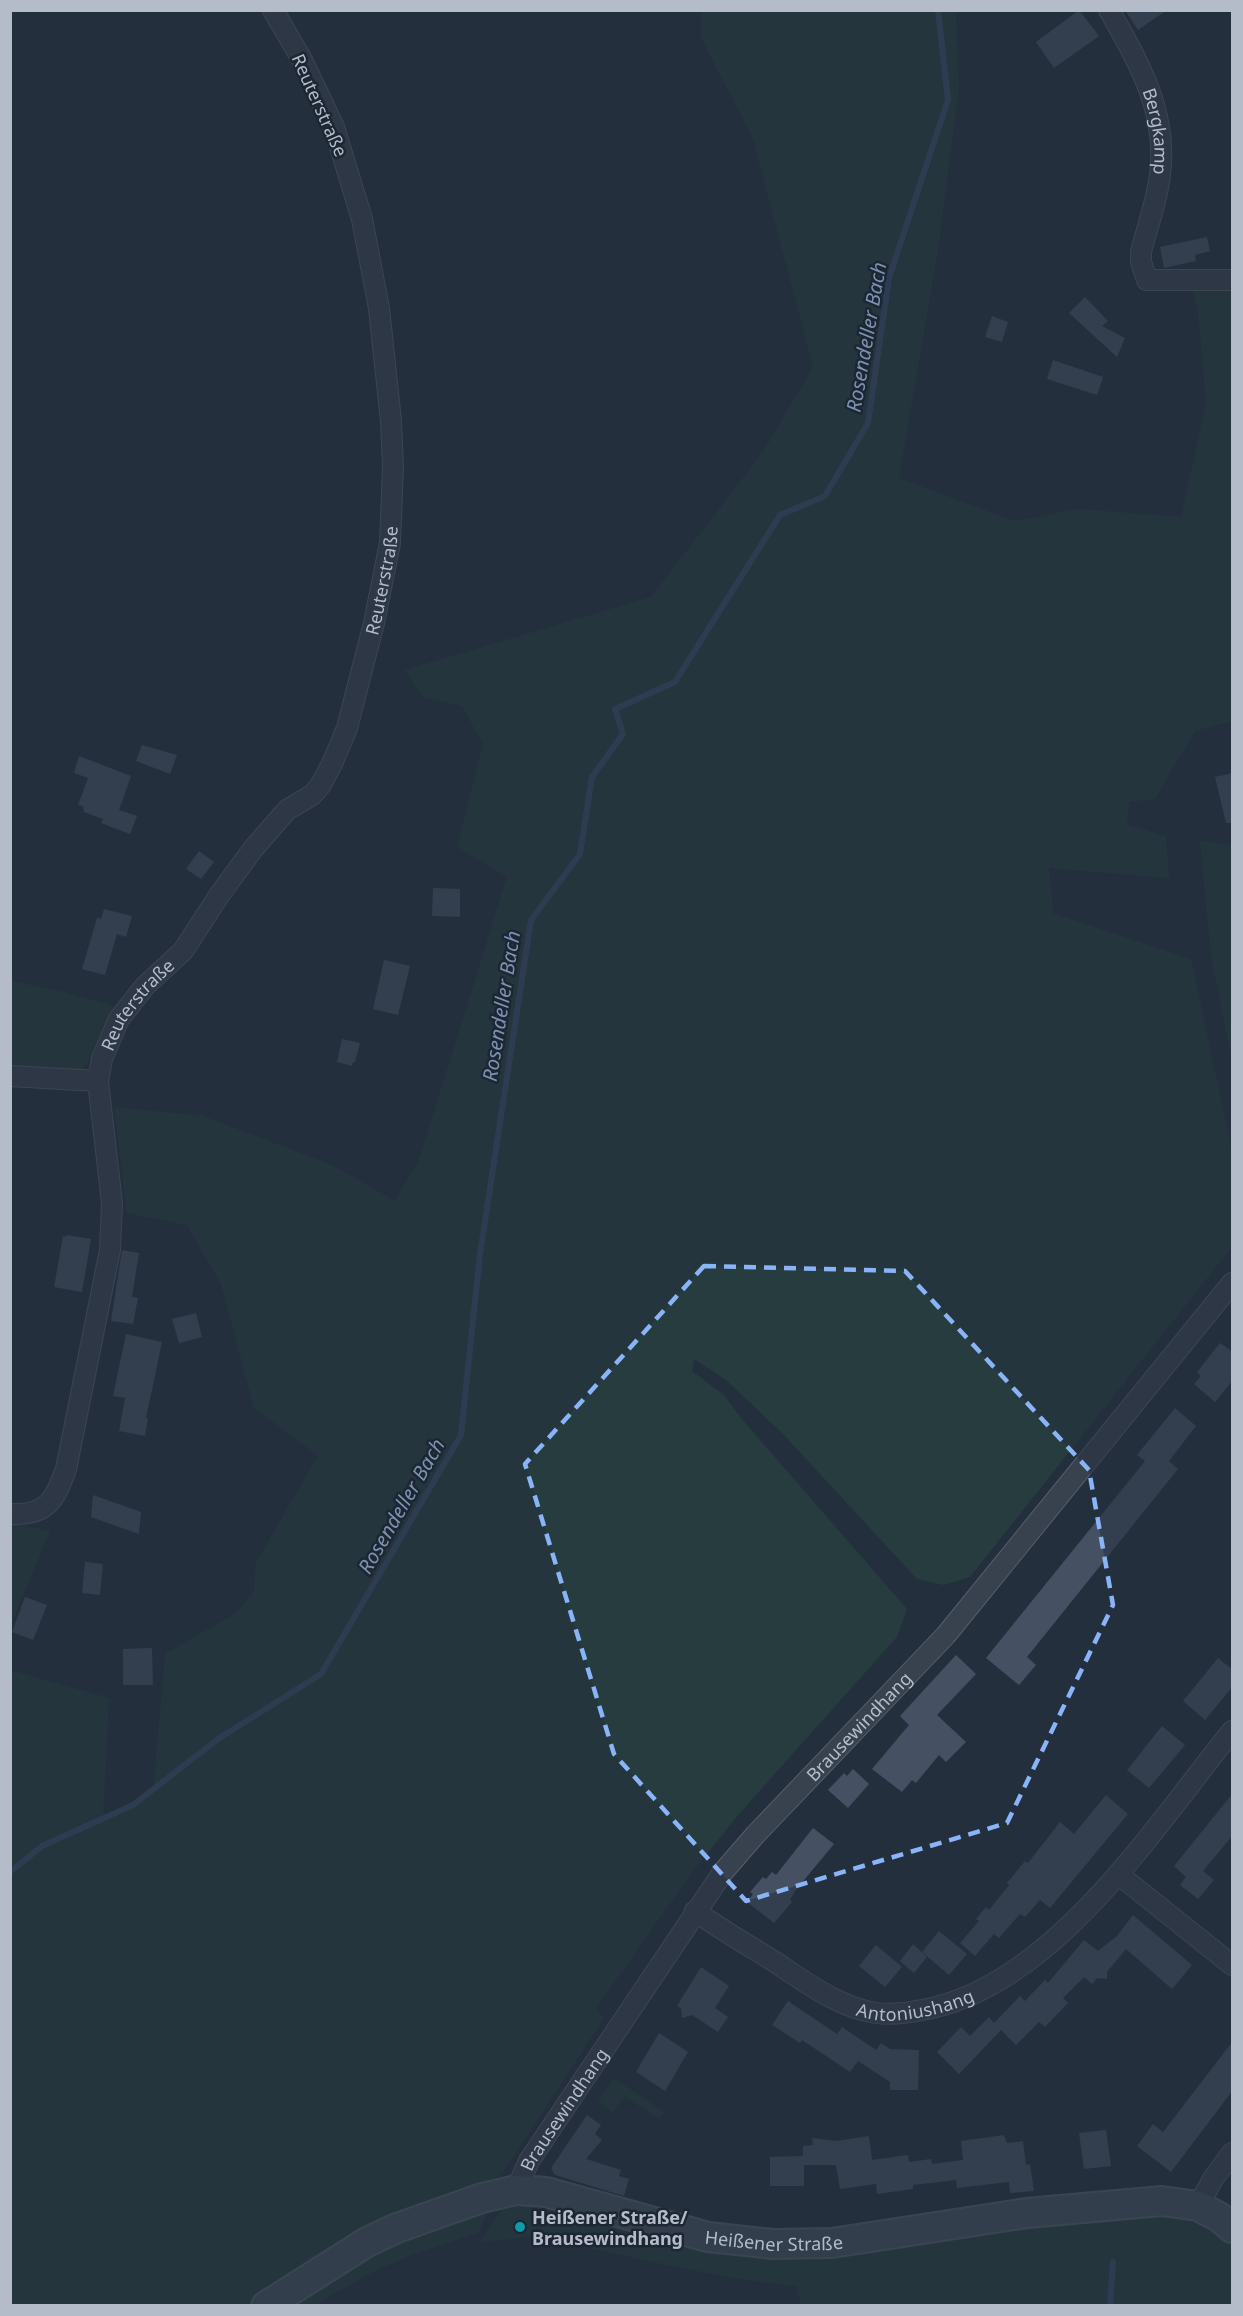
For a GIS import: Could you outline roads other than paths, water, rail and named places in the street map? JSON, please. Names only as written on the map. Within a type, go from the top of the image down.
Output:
[{"type":"street","name":"Reuterstraße","points":[[10,1514],[30,1514],[42,1510],[52,1501],[59,1489],[66,1469],[99,1314],[110,1250],[112,1203],[98,1081],[102,1059],[119,1019],[145,986],[183,951],[253,849],[287,810],[312,795],[321,786],[346,728],[374,623],[390,543],[393,485],[392,421],[379,308],[362,219],[351,178],[326,108],[273,10]]},
{"type":"street","name":"Bergkamp","points":[[1109,10],[1150,89],[1160,130],[1160,173],[1141,252],[1141,262],[1147,280],[1233,280]]},
{"type":"street","points":[[10,1076],[98,1081]]},
{"type":"street","name":"Brausewindhang","points":[[516,2190],[529,2162],[723,1872],[756,1834],[946,1635],[1233,1283]]},
{"type":"street","name":"Antoniushang","points":[[695,1911],[826,1995],[852,2007],[878,2013],[908,2013],[952,2004],[988,1987],[1011,1972],[1076,1920],[1118,1874],[1233,1731]]},
{"type":"street","points":[[1118,1874],[1233,1965]]},
{"type":"street","points":[[1198,2206],[1213,2179],[1233,2153]]},
{"type":"street","name":"Heißener Straße","points":[[266,2306],[367,2242],[397,2228],[472,2201],[516,2190],[546,2192],[708,2237],[773,2244],[832,2243],[1028,2213],[1162,2201],[1198,2206],[1219,2217],[1233,2228]]},
{"type":"waterway","name":"Rosendeller Bach","points":[[10,1872],[42,1846],[133,1805],[218,1739],[321,1674],[461,1435],[480,1254],[531,920],[580,854],[592,777],[623,734],[615,709],[675,682],[780,515],[825,496],[868,423],[889,278],[948,100],[938,10]]},
{"type":"waterway","points":[[1110,2306],[1113,2262]]},
{"type":"place","name":"Heißener Straße/ Brausewindhang","points":[[520,2227]]}]
